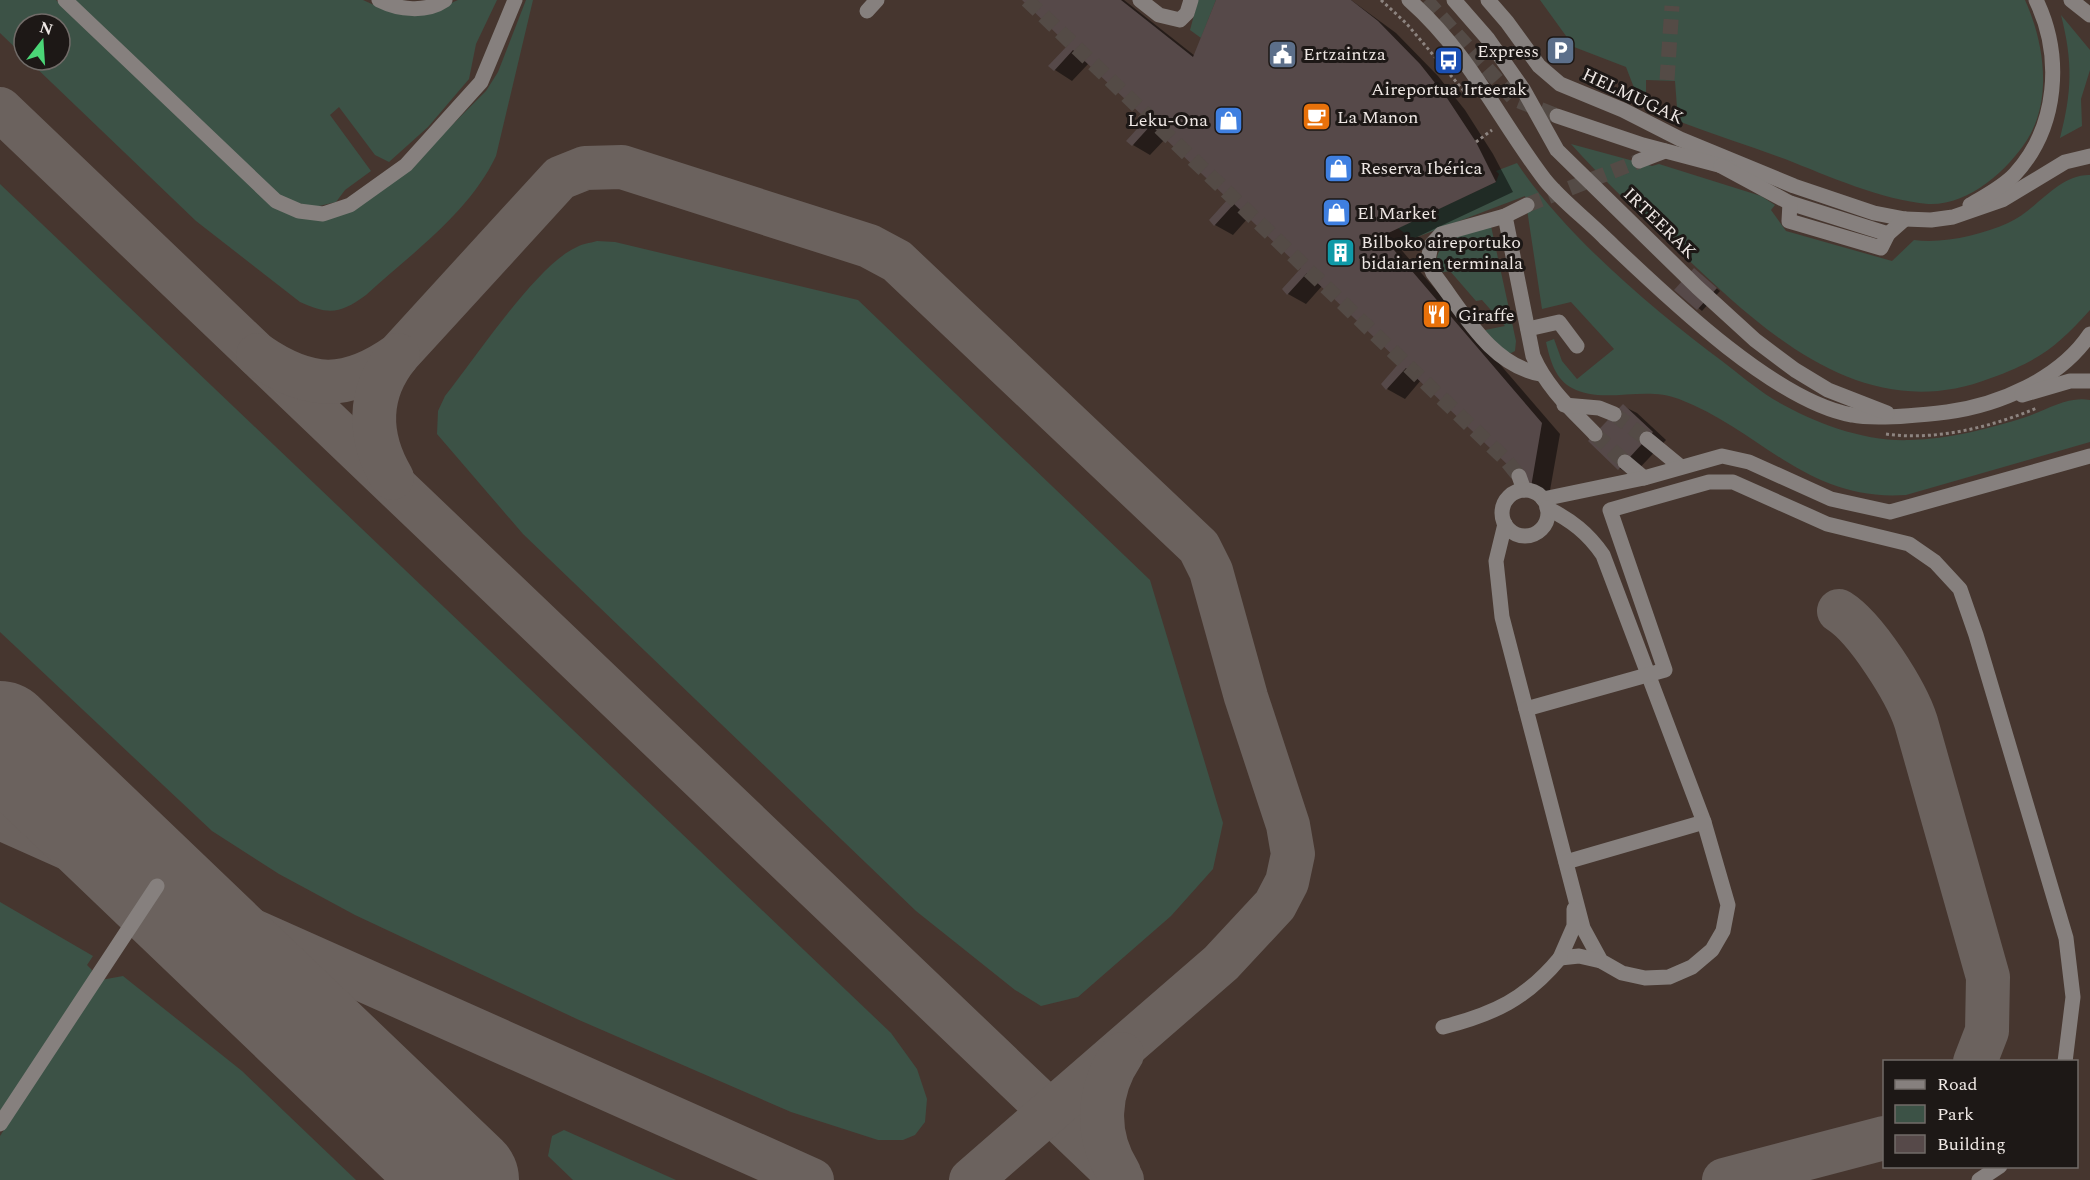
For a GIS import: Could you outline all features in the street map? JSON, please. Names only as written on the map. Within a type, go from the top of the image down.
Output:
[{"type":"street","points":[[65,0],[276,201],[299,211],[323,214],[350,205],[406,165],[481,82],[514,0]]},
{"type":"street","points":[[379,0],[407,8],[422,8],[446,0]]},
{"type":"street","points":[[1140,0],[1159,15],[1179,20],[1187,13],[1191,0]]},
{"type":"street","points":[[1409,0],[1469,64],[1548,183],[1655,285],[1757,368],[1800,395],[1827,408],[1852,415],[1927,415],[1990,404],[2070,381],[2090,381]]},
{"type":"street","name":"IRTEERAK","points":[[1454,0],[1488,39],[1523,88],[1557,150],[1697,286],[1755,340],[1796,370],[1828,390],[1892,415]]},
{"type":"street","name":"HELMUGAK","points":[[1488,0],[1552,80],[1623,110],[1680,139],[1794,186]]},
{"type":"street","points":[[1953,217],[2015,175],[2042,133],[2048,113],[2053,72],[2050,39],[2036,0]]},
{"type":"street","points":[[2071,0],[2090,15]]},
{"type":"street","points":[[1557,116],[1665,151],[1794,186],[1874,213],[1905,219],[1931,220],[1953,217],[2002,200],[2065,162],[2090,156]]},
{"type":"street","points":[[1639,161],[1665,151]]},
{"type":"street","points":[[1718,165],[1790,202],[1888,234],[1905,219]]},
{"type":"street","points":[[1527,205],[1505,216],[1442,234],[1431,245],[1428,260],[1433,273],[1493,351],[1527,371],[1540,374]]},
{"type":"street","points":[[1505,216],[1533,356],[1540,374],[1564,405],[1595,434]]},
{"type":"street","points":[[1528,329],[1559,322],[1577,346]]},
{"type":"street","points":[[1990,404],[2027,386],[2056,367],[2090,334]]},
{"type":"street","points":[[1564,405],[1599,408],[1614,414]]},
{"type":"street","points":[[1647,439],[1681,467]]},
{"type":"street","points":[[1545,503],[1722,456],[1749,462],[1831,499],[1890,512],[2090,456]]},
{"type":"street","points":[[1625,462],[1644,478]]},
{"type":"street","points":[[1526,709],[1647,673],[1665,670],[1611,510],[1709,482],[1733,482],[1827,524],[1909,544],[1935,562],[1960,589],[2066,938],[2073,997],[2065,1060]]},
{"type":"street","points":[[1560,958],[1579,956],[1601,961],[1622,973],[1644,978],[1669,977],[1692,967],[1712,950],[1723,931],[1728,905],[1704,822],[1603,555],[1590,536],[1522,483],[1505,502],[1502,513],[1504,524],[1496,561],[1502,617],[1583,928],[1601,961]]},
{"type":"street","points":[[1504,524],[1512,532],[1522,536],[1533,534],[1542,528],[1547,518],[1545,503]]},
{"type":"street","points":[[1566,862],[1704,822]]},
{"type":"street","points":[[0,1124],[157,886]]},
{"type":"street","points":[[1443,1027],[1485,1016],[1521,997],[1545,976],[1560,958],[1574,926],[1574,894]]},
{"type":"street","points":[[1979,1180],[1998,1168]]},
{"type":"path","points":[[1476,142],[1492,130]]},
{"type":"shaded area","points":[[0,0],[2090,0],[2090,1180],[0,1180]]},
{"type":"green space","points":[[0,0],[56,0],[69,12],[12,12],[12,44],[0,33]]},
{"type":"green space","points":[[70,0],[363,0],[385,10],[433,11],[458,0],[497,0],[476,44],[469,79],[428,127],[389,162],[375,155],[339,107],[330,115],[371,171],[345,190],[336,202],[315,207],[280,199]]},
{"type":"green space","points":[[526,0],[533,0],[496,156],[485,177],[471,196],[438,231],[366,295],[349,306],[327,311],[300,302],[196,221],[41,72],[72,72],[72,15],[257,190],[313,217],[416,161],[486,91],[498,72]]},
{"type":"green space","points":[[1198,0],[1216,0],[1201,38],[1190,30]]},
{"type":"green space","points":[[1540,0],[2025,0],[2032,16],[2041,52],[2043,89],[2040,107],[2035,124],[2019,152],[1985,184],[1972,193],[1943,203],[1910,202],[1855,186],[1678,121],[1675,81],[1646,80],[1646,95],[1636,93],[1626,67],[1574,47]]},
{"type":"green space","points":[[2061,15],[2090,50],[2090,70],[2081,99],[2082,126],[2060,138],[2070,77],[2068,48]]},
{"type":"green space","points":[[1571,144],[1652,166],[1659,164],[1761,196],[1775,205],[1771,210],[1786,231],[1892,261],[1914,240],[1937,241],[1962,238],[2008,223],[2068,180],[2090,175],[2090,310],[2046,352],[1991,378],[1944,390],[1900,390],[1858,381],[1818,363],[1780,339],[1744,311],[1636,211]]},
{"type":"green space","points":[[1517,163],[1559,217],[1611,270],[1695,341],[1760,390],[1804,415],[1857,434],[1875,438],[1910,440],[1968,433],[2026,417],[2065,402],[2082,399],[2090,400],[2090,442],[1906,495],[1871,494],[1840,487],[1812,476],[1708,412],[1679,399],[1652,394],[1597,395],[1572,388],[1557,374],[1546,342],[1554,339],[1562,361],[1577,379],[1614,349],[1571,302],[1542,309],[1525,196],[1412,239],[1398,228],[1496,182],[1499,174],[1496,171]]},
{"type":"green space","points":[[0,184],[891,1033],[917,1069],[927,1099],[925,1122],[915,1135],[903,1140],[878,1140],[791,1112],[579,1020],[355,915],[279,874],[212,831],[0,632]]},
{"type":"green space","points":[[1491,226],[1516,341],[1515,351],[1511,353],[1502,351],[1485,330],[1505,326],[1482,300],[1476,301],[1450,271],[1438,273],[1436,262],[1444,245],[1461,235]]},
{"type":"green space","points":[[597,241],[615,242],[858,300],[1150,580],[1223,823],[1213,869],[1171,916],[1078,997],[1041,1006],[1015,990],[916,911],[523,534],[437,434],[438,411],[445,396],[524,293],[559,258],[577,247]]},
{"type":"green space","points":[[0,902],[93,956],[87,965],[92,970],[90,979],[0,1113]]},
{"type":"green space","points":[[123,976],[242,1071],[356,1180],[0,1180],[0,1136],[101,980]]},
{"type":"green space","points":[[564,1130],[676,1180],[573,1180],[548,1156],[552,1136]]},
{"type":"building","name":"Bilboko aireportuko bidaiarien terminala","points":[[1022,0],[1121,0],[1193,57],[1216,0],[1351,0],[1378,21],[1420,64],[1447,98],[1476,142],[1496,182],[1382,236],[1542,423],[1531,487],[1406,368],[1386,390],[1381,384],[1400,362],[1307,273],[1287,295],[1282,289],[1301,268],[1234,204],[1214,226],[1209,220],[1228,199],[1151,125],[1132,146],[1126,141],[1146,119],[1073,50],[1054,71],[1048,66],[1068,45]]},
{"type":"building","points":[[1694,268],[1717,288],[1697,310],[1674,290]]},
{"type":"building","points":[[1623,404],[1653,432],[1618,470],[1588,441]]},
{"type":"taxiway","points":[[0,109],[1122,1180]]},
{"type":"taxiway","points":[[258,355],[294,375],[328,382],[345,380],[379,367],[398,355],[560,178],[585,168],[622,167],[869,246],[897,261],[1199,547],[1211,571],[1246,697],[1288,825],[1293,854],[1287,882],[1275,905],[1221,963],[971,1180]]},
{"type":"taxiway","points":[[392,478],[378,447],[374,415],[381,384],[398,355]]},
{"type":"taxiway","points":[[1839,611],[1850,619],[1873,645],[1904,694],[1916,722],[1988,977],[1987,1031],[1976,1060]]},
{"type":"taxiway","points":[[0,736],[72,799],[172,872]]},
{"type":"taxiway","points":[[0,818],[812,1180]]},
{"type":"taxiway","points":[[1119,1173],[1106,1144],[1102,1113],[1108,1083],[1122,1054]]},
{"type":"taxiway","points":[[1724,1180],[1883,1138]]},
{"type":"runway","points":[[0,736],[464,1180]]},
{"type":"tunnel","points":[[1027,0],[1505,459],[1519,476]]},
{"type":"tunnel","points":[[1426,0],[1514,99],[1557,116]]},
{"type":"tunnel","points":[[1667,80],[1672,6]]},
{"type":"tunnel","points":[[1527,205],[1639,161]]},
{"type":"tunnel","points":[[1614,414],[1647,439]]},
{"type":"tunnel","points":[[1595,434],[1625,462]]},
{"type":"place","name":"Express","points":[[1560,51]]},
{"type":"place","name":"Ertzaintza","points":[[1282,54]]},
{"type":"place","name":"Aireportua Irteerak","points":[[1449,60]]},
{"type":"place","name":"La Manon","points":[[1316,117]]},
{"type":"place","name":"Leku-Ona","points":[[1229,120]]},
{"type":"place","name":"Reserva Ibérica","points":[[1339,168]]},
{"type":"place","name":"El Market","points":[[1336,213]]},
{"type":"place","name":"Bilboko aireportuko bidaiarien terminala","points":[[1340,252]]},
{"type":"place","name":"Giraffe","points":[[1437,315]]}]
